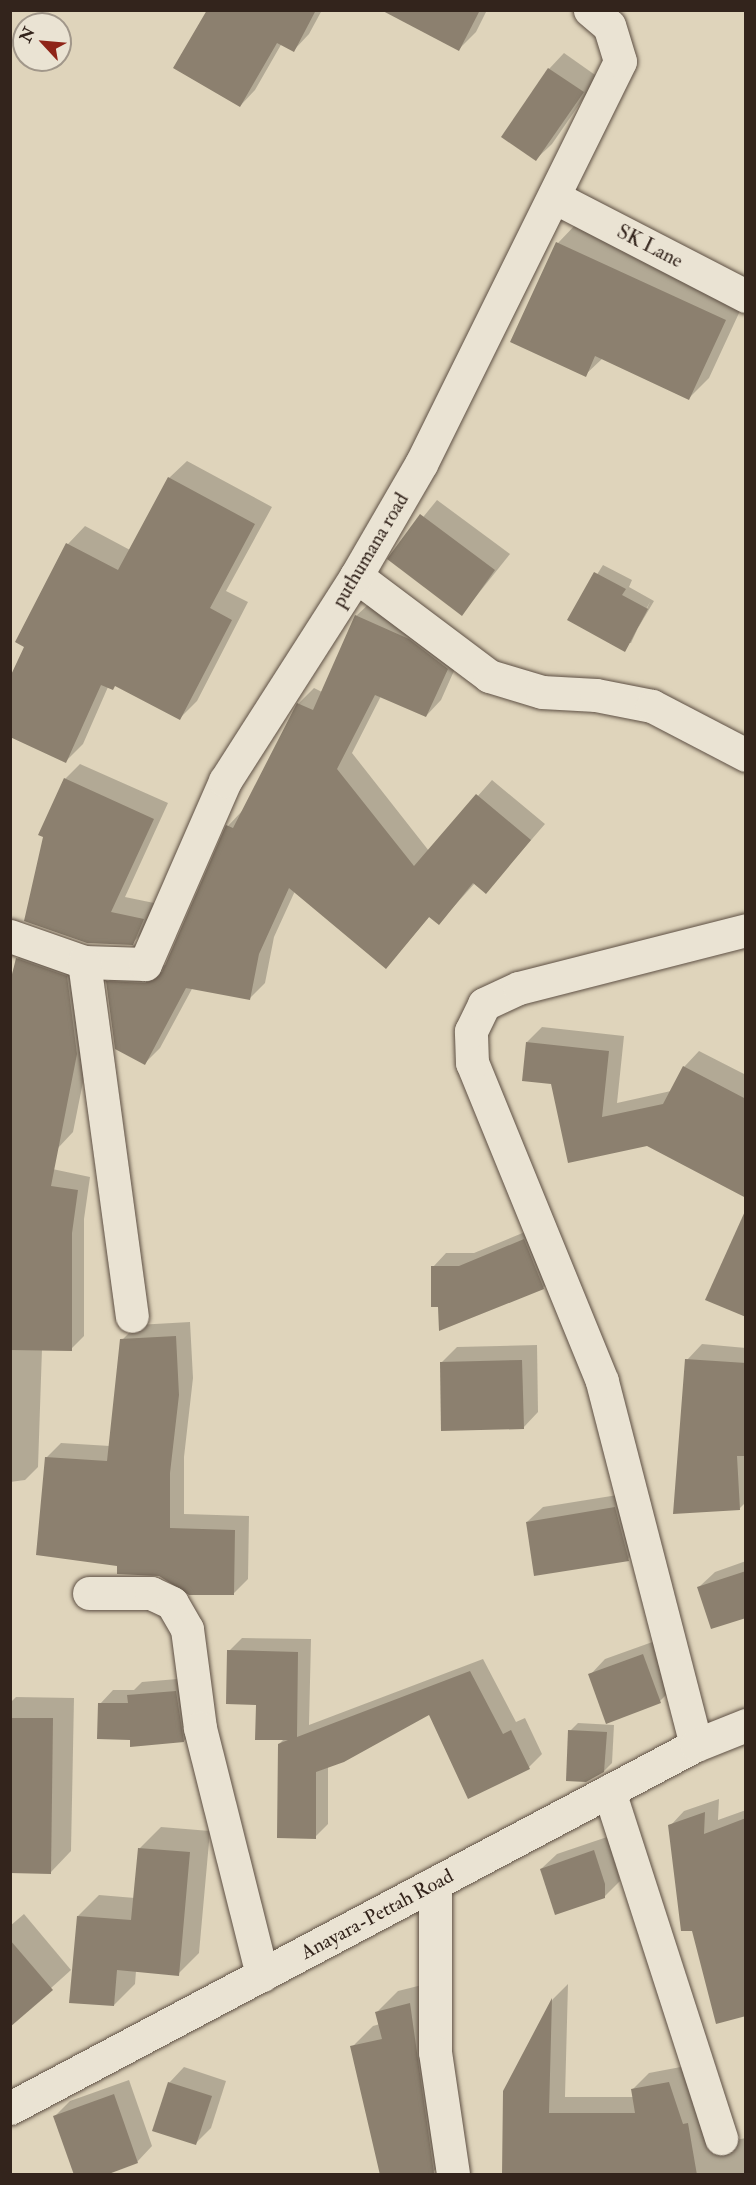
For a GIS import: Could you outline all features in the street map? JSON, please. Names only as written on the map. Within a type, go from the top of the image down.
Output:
[{"type":"street","name":"puthumana road","points":[[10,936],[84,962],[145,964],[225,781],[356,576],[421,464],[620,61],[609,26],[590,10]]},
{"type":"street","name":"SK Lane","points":[[554,197],[746,296]]},
{"type":"street","points":[[356,576],[489,676],[542,692],[596,694],[652,706],[746,754]]},
{"type":"street","points":[[696,1745],[602,1381],[472,1062],[471,1031],[484,1004],[519,988],[746,930]]},
{"type":"street","points":[[84,962],[132,1316]]},
{"type":"street","points":[[89,1593],[151,1593],[172,1603],[187,1629],[200,1728],[262,1975]]},
{"type":"street","name":"Anayara-Pettah Road","points":[[10,2108],[696,1745],[746,1725]]},
{"type":"street","points":[[609,1791],[721,2138]]},
{"type":"street","points":[[435,1883],[435,2052],[453,2175]]},
{"type":"building","points":[[207,10],[316,10],[294,52],[277,43],[240,107],[173,68]]},
{"type":"building","points":[[381,10],[480,10],[459,51]]},
{"type":"building","points":[[548,68],[584,92],[536,161],[501,137]]},
{"type":"building","points":[[556,242],[726,320],[689,400],[595,356],[586,377],[510,342]]},
{"type":"building","points":[[168,477],[255,524],[210,608],[232,620],[180,720],[115,686],[113,690],[101,685],[66,763],[10,737],[10,677],[24,647],[15,642],[66,543],[118,570]]},
{"type":"building","points":[[420,514],[495,570],[462,616],[387,559]]},
{"type":"building","points":[[594,572],[626,589],[622,595],[648,609],[625,652],[567,620]]},
{"type":"building","points":[[355,615],[409,639],[448,669],[426,717],[375,695],[337,769],[414,866],[476,794],[531,840],[486,894],[473,883],[439,925],[429,917],[386,969],[289,888],[259,954],[250,1000],[186,988],[145,1065],[115,1049],[106,981],[145,983],[162,972],[226,825],[233,828],[297,703],[313,710]]},
{"type":"building","points":[[64,778],[154,819],[111,912],[144,919],[133,945],[87,943],[24,921],[43,837],[38,835]]},
{"type":"building","points":[[16,958],[67,976],[77,1054],[51,1186],[78,1190],[72,1233],[72,1351],[10,1350],[10,983]]},
{"type":"building","points":[[526,1042],[609,1051],[602,1117],[663,1104],[683,1066],[746,1099],[746,1198],[647,1146],[568,1163],[551,1084],[522,1081]]},
{"type":"building","points":[[746,1209],[746,1317],[705,1300]]},
{"type":"building","points":[[524,1239],[544,1289],[439,1331],[438,1307],[431,1307],[431,1266],[459,1266]]},
{"type":"building","points":[[176,1336],[179,1395],[170,1473],[170,1528],[235,1530],[234,1595],[189,1595],[159,1576],[117,1574],[117,1566],[36,1555],[45,1457],[107,1461],[120,1339]]},
{"type":"building","points":[[685,1359],[746,1363],[746,1456],[737,1456],[740,1510],[673,1514]]},
{"type":"building","points":[[522,1360],[524,1429],[441,1431],[440,1362]]},
{"type":"building","points":[[615,1507],[629,1561],[534,1576],[526,1522]]},
{"type":"building","points":[[746,1571],[746,1618],[711,1629],[697,1587]]},
{"type":"building","points":[[227,1650],[298,1652],[297,1737],[470,1671],[503,1734],[511,1730],[530,1769],[468,1799],[429,1715],[344,1762],[316,1772],[316,1839],[277,1838],[278,1744],[288,1740],[255,1740],[256,1705],[226,1704]]},
{"type":"building","points":[[643,1654],[661,1703],[606,1724],[588,1674]]},
{"type":"building","points":[[176,1691],[184,1742],[130,1747],[130,1740],[97,1739],[98,1703],[128,1703],[127,1695]]},
{"type":"building","points":[[10,1718],[53,1718],[51,1874],[10,1873]]},
{"type":"building","points":[[568,1730],[607,1732],[604,1772],[586,1782],[566,1781]]},
{"type":"building","points":[[705,1812],[704,1834],[746,1818],[746,2016],[716,2024],[692,1931],[681,1931],[668,1825]]},
{"type":"building","points":[[138,1848],[190,1852],[179,1976],[117,1970],[114,2006],[69,2003],[77,1916],[131,1920]]},
{"type":"building","points":[[594,1850],[605,1884],[605,1898],[555,1915],[540,1869]]},
{"type":"building","points":[[10,1940],[53,1990],[10,2027]]},
{"type":"building","points":[[552,1998],[549,2113],[635,2113],[631,2089],[669,2082],[683,2124],[688,2123],[697,2175],[502,2175],[503,2091]]},
{"type":"building","points":[[410,2003],[434,2173],[380,2175],[350,2046],[382,2039],[375,2012]]},
{"type":"building","points":[[168,2082],[212,2096],[196,2145],[152,2131]]},
{"type":"building","points":[[114,2094],[138,2163],[106,2175],[74,2175],[53,2116]]}]
